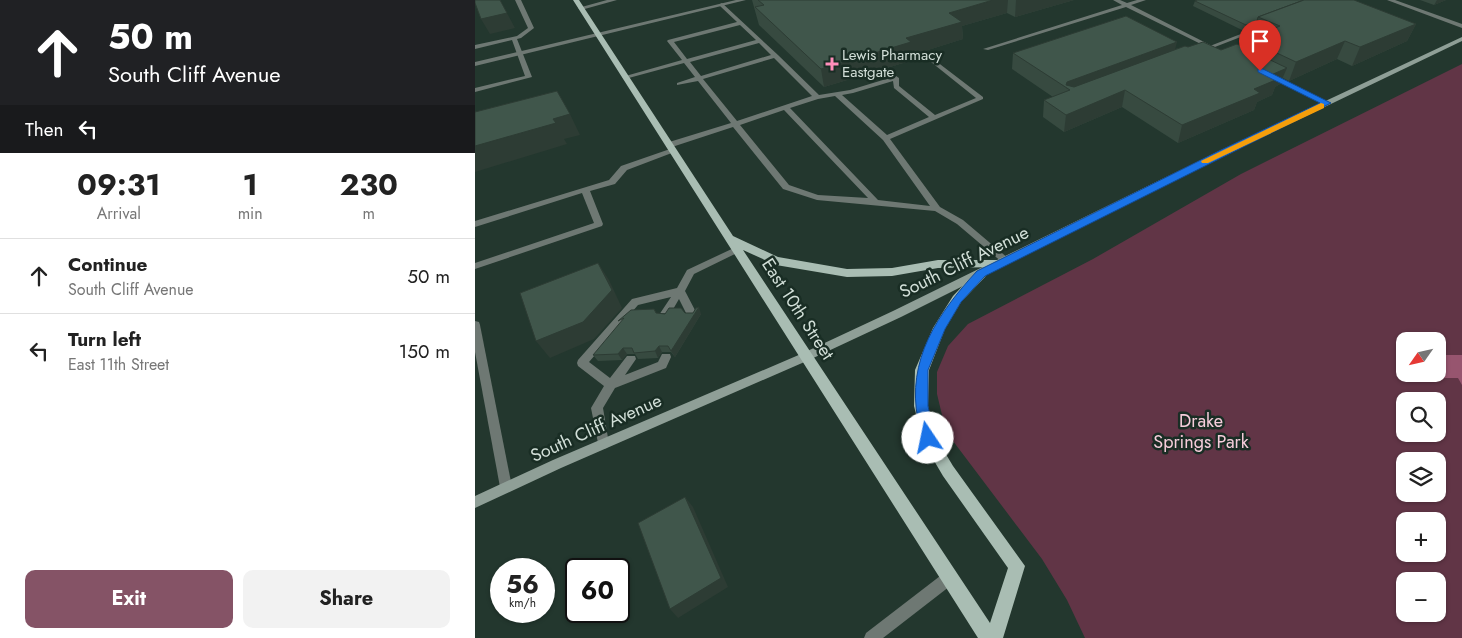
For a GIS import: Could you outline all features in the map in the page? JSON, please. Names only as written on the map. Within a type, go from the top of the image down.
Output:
[{"type":"main road","name":"East 10th Street","points":[[576,0],[805,357],[989,638]]},
{"type":"main road","name":"South Cliff Avenue","points":[[475,502],[603,444],[805,357],[981,274],[1222,153],[1462,39]]},
{"type":"main road","points":[[727,236],[754,252],[776,261],[847,273],[892,272],[938,264],[1003,262]]},
{"type":"main road","points":[[981,274],[957,299],[939,328],[922,370],[921,406],[928,438],[948,471],[1017,566],[994,638]]},
{"type":"street","points":[[475,47],[519,36],[531,28],[518,0]]},
{"type":"street","points":[[581,8],[614,0]]},
{"type":"street","points":[[475,64],[743,0]]},
{"type":"street","points":[[1115,0],[1219,51]]},
{"type":"street","points":[[986,49],[1143,0]]},
{"type":"street","points":[[1390,0],[1462,26]]},
{"type":"street","points":[[722,5],[817,96]]},
{"type":"street","points":[[741,22],[669,41],[786,187],[817,197],[875,201],[937,209],[960,222],[1003,262]]},
{"type":"street","points":[[1193,53],[1272,23]]},
{"type":"street","points":[[475,90],[529,77],[513,38]]},
{"type":"street","points":[[625,77],[760,41]]},
{"type":"street","points":[[679,84],[776,56]]},
{"type":"street","points":[[886,138],[981,98],[928,57]]},
{"type":"street","points":[[1264,73],[1327,103]]},
{"type":"street","points":[[475,224],[612,182],[624,168],[671,148],[817,96],[851,92],[896,78],[896,87],[934,118]]},
{"type":"street","points":[[836,94],[886,138],[937,209]]},
{"type":"street","points":[[785,107],[875,201]]},
{"type":"street","points":[[475,266],[599,224],[585,190]]},
{"type":"street","points":[[664,315],[690,272],[736,250]]},
{"type":"street","points":[[680,291],[691,314]]},
{"type":"street","points":[[611,385],[582,364],[635,302],[680,291]]},
{"type":"street","points":[[475,325],[506,487]]},
{"type":"street","points":[[611,385],[661,365],[666,357]]},
{"type":"street","points":[[603,444],[597,408],[611,385],[631,359]]},
{"type":"street","points":[[871,638],[949,578]]},
{"type":"green space","name":"Drake Springs Park","points":[[1462,64],[1462,638],[1085,638],[1067,600],[1042,559],[953,441],[942,415],[937,394],[937,372],[948,346],[968,324],[1093,259],[1241,174]]},
{"type":"shaded area","points":[[1446,355],[1462,355],[1462,385],[1458,378],[1446,378]]},
{"type":"building","points":[[475,0],[500,0],[507,13],[481,19]]},
{"type":"building","points":[[758,0],[993,0],[949,13],[962,22],[906,38],[911,42],[821,69],[755,7],[764,5]]},
{"type":"building","points":[[1304,0],[1258,17],[1257,21],[1246,25],[1195,1]]},
{"type":"building","points":[[1304,0],[1354,0],[1416,24],[1360,47],[1345,41],[1296,62],[1247,39],[1280,26],[1258,17]]},
{"type":"building","points":[[1126,16],[1177,42],[1067,82],[1066,85],[1074,87],[1185,46],[1188,47],[1203,42],[1221,50],[1237,44],[1287,68],[1271,75],[1278,79],[1254,89],[1260,93],[1182,125],[1125,90],[1066,115],[1044,100],[1070,90],[1013,53]]},
{"type":"building","points":[[557,91],[570,114],[553,119],[556,123],[475,146],[475,112]]},
{"type":"building","points":[[598,263],[612,290],[583,322],[536,341],[520,293]]},
{"type":"building","points":[[699,307],[671,351],[668,346],[659,346],[655,351],[634,353],[632,348],[623,348],[618,354],[593,355],[624,318],[618,321],[631,310],[654,309],[656,313],[665,314],[669,308],[681,308],[685,313],[693,313]]},
{"type":"building","points":[[685,497],[721,578],[670,609],[638,523]]},
{"type":"slow traffic","points":[[1205,161],[1321,106]]},
{"type":"place","name":"Lewis Pharmacy Eastgate","points":[[832,64]]},
{"type":"route","points":[[928,438],[921,406],[922,370],[939,328],[957,299],[981,274],[1222,153],[1327,103],[1260,71]]}]
